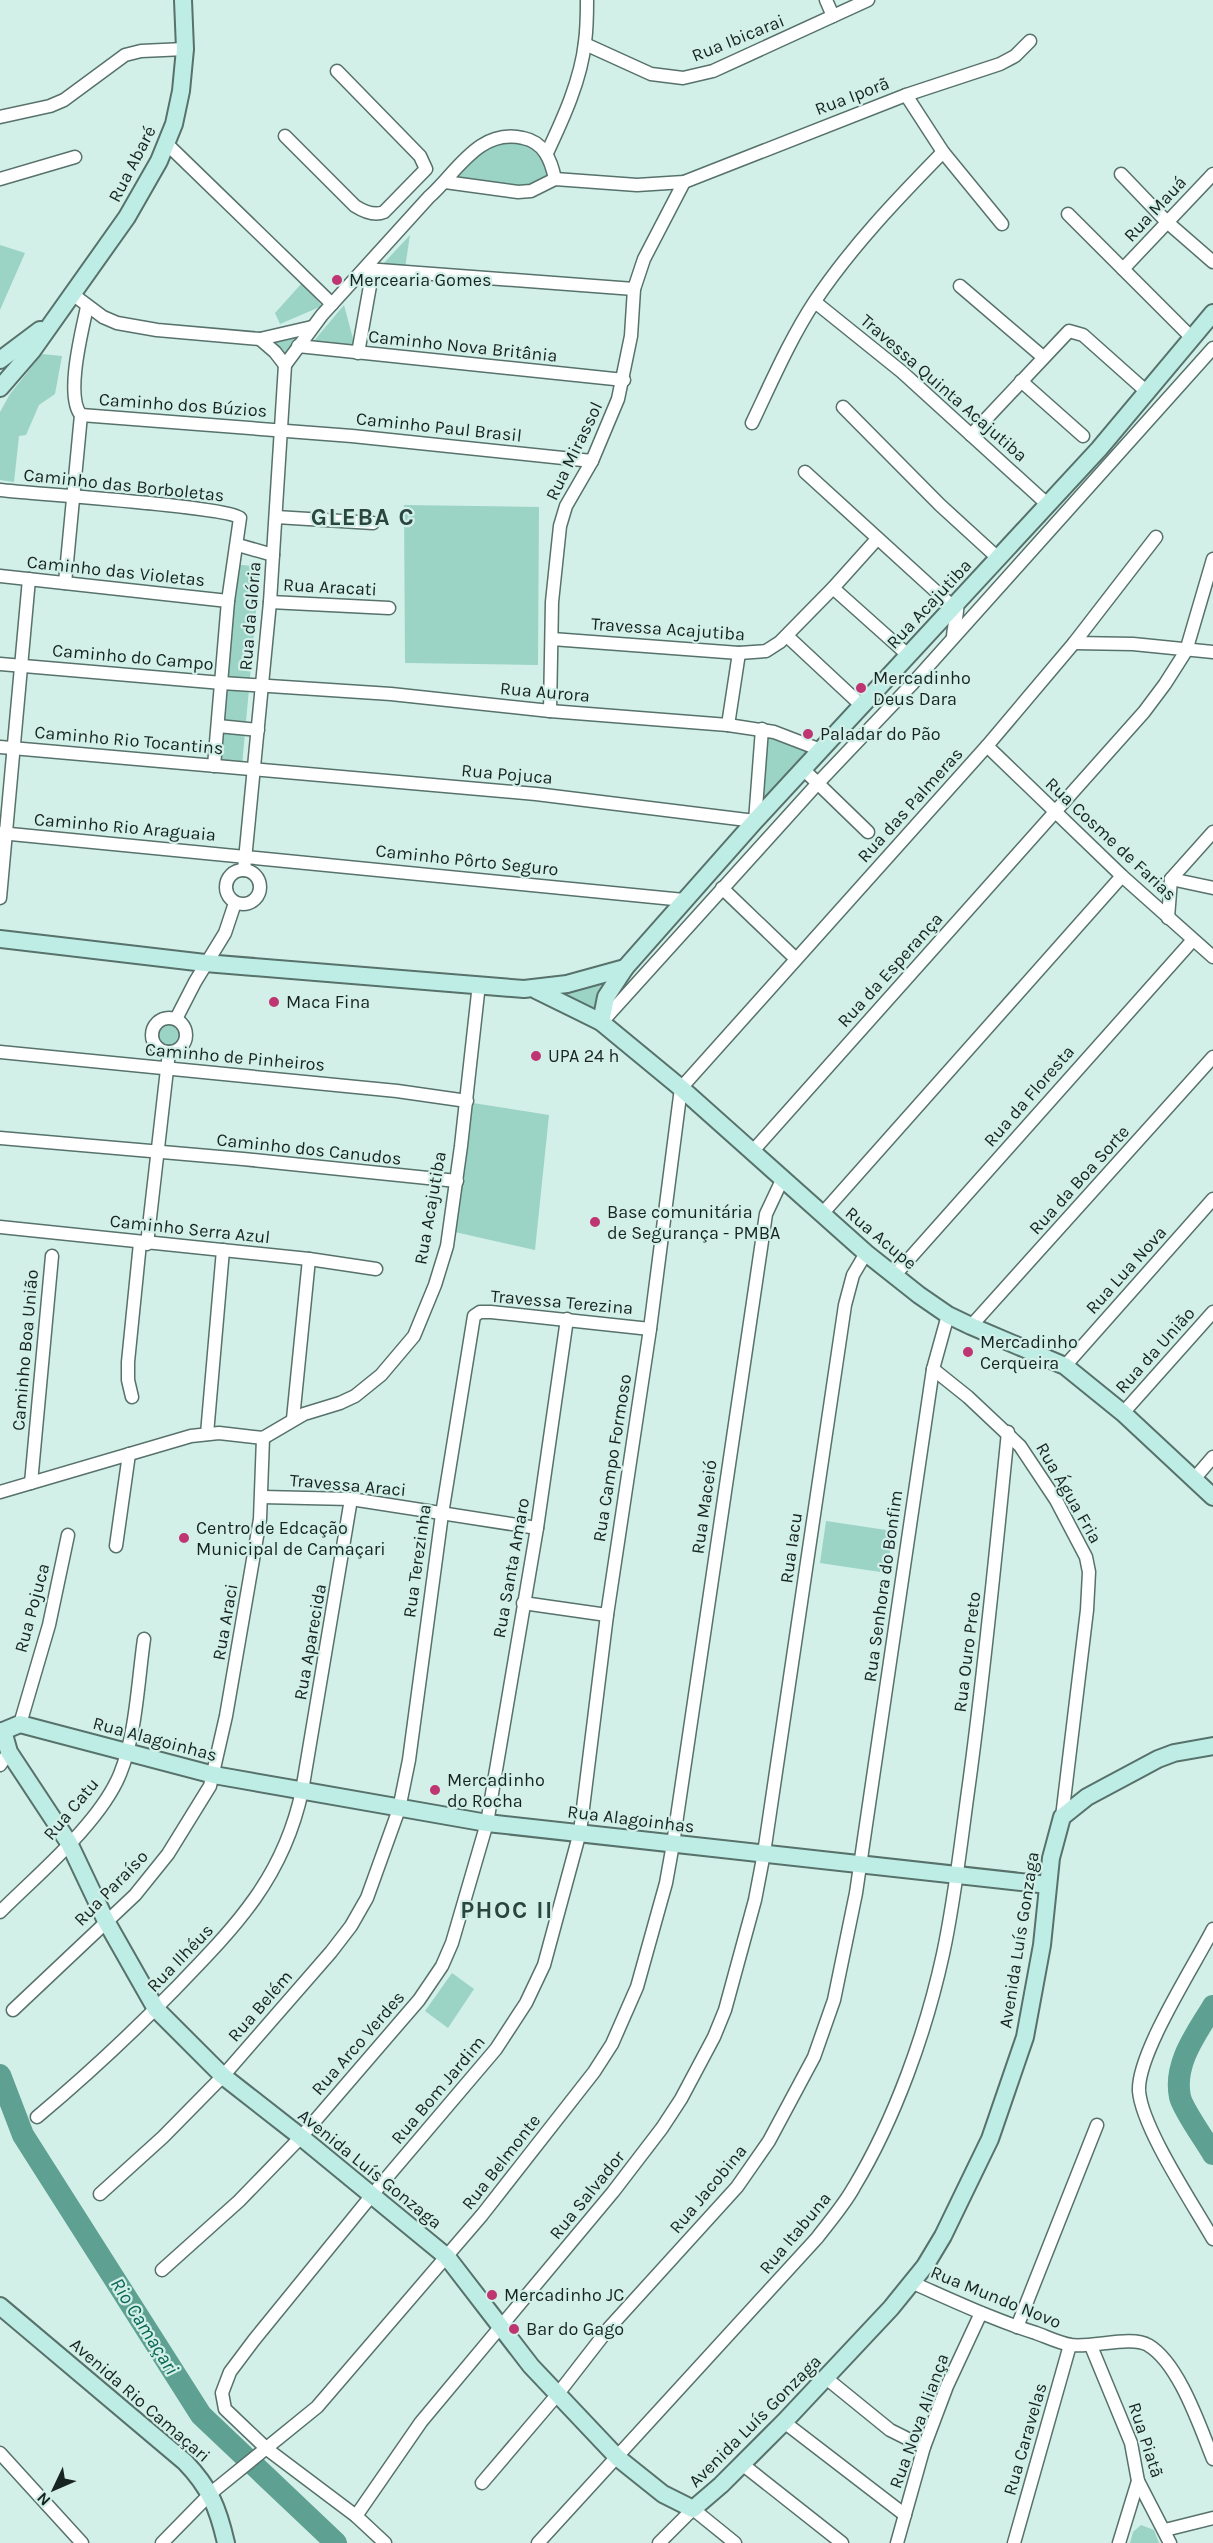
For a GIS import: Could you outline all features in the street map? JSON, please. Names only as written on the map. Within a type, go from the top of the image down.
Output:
[{"type":"street","name":"Rua Abaré","points":[[0,388],[32,351],[127,217],[149,181],[167,144],[181,91],[185,49],[183,0]]},
{"type":"street","points":[[547,153],[572,95],[585,44],[587,0]]},
{"type":"street","points":[[826,0],[833,16]]},
{"type":"street","name":"Rua Ibicarai","points":[[585,44],[651,74],[683,78],[713,71],[867,0]]},
{"type":"street","name":"Rua Iporã","points":[[555,179],[637,185],[684,182],[906,95],[1008,60],[1030,41]]},
{"type":"street","points":[[0,117],[50,106],[64,100],[125,55],[141,51],[185,49]]},
{"type":"street","points":[[285,136],[346,198],[363,211],[382,214],[426,170],[425,164],[337,71]]},
{"type":"street","points":[[906,95],[943,152],[1002,224]]},
{"type":"street","points":[[260,339],[275,352],[285,365],[332,304],[369,269],[417,210],[454,170],[472,152],[496,138],[525,138],[539,146],[547,153],[555,179],[526,192],[445,182]]},
{"type":"street","points":[[167,144],[332,304]]},
{"type":"street","points":[[752,423],[789,345],[815,302],[862,238],[898,197],[943,152]]},
{"type":"street","points":[[0,179],[75,157]]},
{"type":"street","points":[[1121,174],[1167,222],[1213,262]]},
{"type":"street","name":"Rua Mauá","points":[[1123,269],[1213,174]]},
{"type":"street","name":"Rua Mirassol","points":[[550,711],[554,567],[560,526],[566,506],[592,461],[624,380],[631,336],[634,289],[644,259],[684,182]]},
{"type":"street","points":[[401,195],[417,210]]},
{"type":"street","points":[[1068,214],[1192,338]]},
{"type":"street","points":[[369,269],[634,289]]},
{"type":"street","points":[[358,353],[369,269]]},
{"type":"street","points":[[960,286],[1043,357]]},
{"type":"street","points":[[71,293],[87,307],[110,320],[136,326],[260,339],[293,333],[313,326]]},
{"type":"street","name":"Travessa Quinta Acajutiba","points":[[815,302],[880,353],[1046,503]]},
{"type":"street","points":[[65,583],[81,415],[75,406],[74,389],[87,307]]},
{"type":"street","name":"Rua Acajutiba","points":[[601,1022],[606,997],[625,968],[755,821],[1104,442],[1213,313]]},
{"type":"street","name":"Rua Abaré","points":[[0,360],[51,322]]},
{"type":"street","points":[[971,435],[1069,331],[1083,335],[1147,392]]},
{"type":"street","name":"Caminho Nova Britânia","points":[[298,346],[624,380]]},
{"type":"street","points":[[601,1022],[953,638],[1213,348]]},
{"type":"street","name":"Rua da Glória","points":[[244,870],[270,602],[285,365]]},
{"type":"street","points":[[1022,381],[1083,436]]},
{"type":"street","points":[[843,407],[940,505],[998,558]]},
{"type":"street","points":[[1130,412],[1145,424]]},
{"type":"street","name":"Caminho dos Búzios","points":[[81,415],[282,430]]},
{"type":"street","name":"Caminho Paul Brasil","points":[[282,430],[592,461]]},
{"type":"street","points":[[1104,442],[1118,454]]},
{"type":"street","points":[[805,472],[878,539],[955,604],[958,610],[952,624],[953,638]]},
{"type":"street","name":"Caminho das Borboletas","points":[[0,490],[234,513],[241,520],[238,545]]},
{"type":"street","points":[[276,517],[374,523]]},
{"type":"street","name":"Rua das Palmeras","points":[[681,1088],[987,746],[1074,643],[1156,537]]},
{"type":"street","name":"Travessa Acajutiba","points":[[552,639],[739,653],[766,651],[787,636],[878,539]]},
{"type":"street","points":[[214,766],[228,601],[238,545],[273,555]]},
{"type":"street","name":"Rua da Esperança","points":[[752,1152],[1144,712],[1186,651],[1213,559]]},
{"type":"street","name":"Caminho das Violetas","points":[[0,576],[228,601]]},
{"type":"street","points":[[0,898],[3,833],[14,747],[29,579]]},
{"type":"street","points":[[833,588],[908,655]]},
{"type":"street","name":"Rua Aracati","points":[[270,602],[389,608]]},
{"type":"street","points":[[787,636],[861,705]]},
{"type":"street","points":[[1074,643],[1133,644],[1213,652]]},
{"type":"street","points":[[728,725],[739,653]]},
{"type":"street","name":"Caminho do Campo","points":[[0,664],[222,683],[263,684]]},
{"type":"street","name":"Rua Aurora","points":[[263,684],[762,729],[821,750]]},
{"type":"street","points":[[218,726],[258,730]]},
{"type":"street","points":[[755,821],[762,729]]},
{"type":"street","name":"Rua Cosme de Farias","points":[[987,746],[1122,876],[1192,941],[1213,957]]},
{"type":"street","name":"Caminho Rio Tocantins","points":[[0,747],[255,769]]},
{"type":"street","name":"Rua Pojuca","points":[[255,769],[587,800],[755,821]]},
{"type":"street","points":[[803,769],[868,832]]},
{"type":"street","points":[[1168,918],[1171,879],[1213,832]]},
{"type":"street","name":"Caminho Rio Araguaia","points":[[3,833],[246,857]]},
{"type":"street","name":"Caminho Pôrto Seguro","points":[[246,857],[684,900]]},
{"type":"street","points":[[244,870],[255,875],[259,880],[259,892],[253,902],[235,903],[227,894],[226,882],[233,873],[244,870]]},
{"type":"street","points":[[822,1214],[1122,876]]},
{"type":"street","points":[[1171,879],[1213,888]]},
{"type":"street","points":[[722,888],[796,959]]},
{"type":"street","points":[[176,1019],[225,933],[235,903]]},
{"type":"street","points":[[0,939],[206,963],[535,989],[583,980],[625,968]]},
{"type":"street","name":"Rua da Floresta","points":[[894,1276],[1192,941]]},
{"type":"street","name":"Rua Acajutiba","points":[[263,1438],[293,1419],[356,1396],[381,1375],[414,1336],[442,1264],[457,1181],[479,984]]},
{"type":"street","name":"Rua Acupe","points":[[535,989],[601,1022],[681,1088],[866,1253],[948,1315],[1065,1366],[1123,1413],[1213,1497]]},
{"type":"street","points":[[163,1019],[176,1019],[185,1028],[185,1042],[176,1051],[168,1052],[157,1047],[152,1035],[157,1023],[163,1019]]},
{"type":"street","name":"Caminho de Pinheiros","points":[[0,1052],[386,1090],[467,1101]]},
{"type":"street","points":[[132,1397],[128,1380],[128,1362],[157,1153],[168,1052]]},
{"type":"street","name":"Rua da Boa Sorte","points":[[971,1326],[1213,1058]]},
{"type":"street","name":"Rua Campo Formoso","points":[[580,1832],[607,1615],[650,1329],[681,1088]]},
{"type":"street","name":"Caminho dos Canudos","points":[[0,1138],[243,1159],[457,1181]]},
{"type":"street","name":"Rua Maceió","points":[[673,1844],[766,1214],[782,1180]]},
{"type":"street","name":"Rua Lua Nova","points":[[1065,1366],[1213,1199]]},
{"type":"street","name":"Caminho Serra Azul","points":[[0,1227],[309,1259],[376,1269]]},
{"type":"street","points":[[207,1434],[223,1250]]},
{"type":"street","name":"Rua Iacu","points":[[764,1853],[845,1305],[853,1275],[866,1253]]},
{"type":"street","name":"Caminho Boa União","points":[[31,1484],[52,1256]]},
{"type":"street","points":[[293,1419],[309,1259]]},
{"type":"street","name":"Travessa Terezina","points":[[472,1318],[480,1312],[491,1312],[650,1329]]},
{"type":"street","name":"Rua da União","points":[[1123,1413],[1213,1312]]},
{"type":"street","name":"Rua Senhora do Bonfim","points":[[860,1864],[933,1369],[948,1315]]},
{"type":"street","name":"Rua Terezinha","points":[[399,1809],[409,1760],[442,1514],[472,1318]]},
{"type":"street","name":"Rua Santa Amaro","points":[[487,1823],[537,1528],[567,1319]]},
{"type":"street","name":"Rua Água Fria","points":[[933,1369],[1008,1432],[1035,1465],[1076,1534],[1086,1557],[1089,1572],[1082,1667],[1072,1722],[1062,1817]]},
{"type":"street","name":"Rua Ouro Preto","points":[[956,1875],[986,1664],[1008,1432]]},
{"type":"street","points":[[0,1492],[174,1439],[207,1434],[263,1438]]},
{"type":"street","name":"Rua Araci","points":[[214,1775],[247,1604],[262,1497],[263,1438]]},
{"type":"street","points":[[116,1546],[129,1454]]},
{"type":"street","points":[[1194,1479],[1213,1457]]},
{"type":"street","name":"Travessa Araci","points":[[262,1497],[351,1499],[537,1528]]},
{"type":"street","name":"Rua Aparecida","points":[[302,1791],[351,1499]]},
{"type":"street","name":"Rua Pojuca","points":[[20,1724],[49,1625],[68,1535]]},
{"type":"street","points":[[523,1603],[607,1615]]},
{"type":"street","name":"Rua Catu","points":[[0,1912],[88,1823],[111,1793],[127,1751],[144,1639]]},
{"type":"street","points":[[2,1731],[20,1724]]},
{"type":"street","name":"Rua Alagoinhas","points":[[20,1724],[214,1775],[487,1823],[1048,1885]]},
{"type":"street","name":"Avenida Luís Gonzaga","points":[[2,1731],[5,1759],[69,1843],[106,1921],[156,2009],[223,2076],[447,2257],[519,2351],[557,2395],[618,2458],[663,2494],[693,2508],[742,2464],[826,2378],[913,2283],[943,2236],[998,2119],[1025,2037],[1042,1945],[1056,1833],[1062,1817]]},
{"type":"street","points":[[1062,1817],[1087,1797],[1158,1759],[1173,1753],[1213,1746]]},
{"type":"street","name":"Rua Paraíso","points":[[13,2010],[135,1895],[168,1854],[198,1809],[214,1775]]},
{"type":"street","name":"Rua Ilhéus","points":[[37,2117],[97,2065],[156,2009],[242,1918],[274,1868],[294,1820],[302,1791]]},
{"type":"street","name":"Rua Belém","points":[[100,2194],[163,2137],[223,2076],[306,1982],[351,1926],[367,1898],[399,1809]]},
{"type":"street","name":"Rua Arco Verdes","points":[[162,2270],[239,2201],[301,2137],[399,2024],[438,1973],[452,1943],[487,1823]]},
{"type":"street","name":"Rua Bom Jardim","points":[[385,2543],[356,2516],[267,2449],[225,2409],[222,2402],[224,2383],[262,2331],[372,2195],[506,2037],[537,1982],[551,1945],[580,1832]]},
{"type":"street","name":"Rua Belmonte","points":[[267,2449],[317,2407],[447,2257],[594,2072],[612,2044],[637,1987],[661,1903],[673,1844]]},
{"type":"street","name":"Rua Salvador","points":[[356,2516],[407,2440],[640,2158],[662,2128],[697,2071],[714,2037],[732,1989],[764,1853]]},
{"type":"street","name":"Rua Jacobina","points":[[482,2483],[557,2395],[609,2328],[737,2187],[789,2107],[814,2057],[834,2000],[850,1927],[860,1864]]},
{"type":"street","name":"Rua Itabuna","points":[[538,2543],[810,2246],[854,2188],[886,2122],[921,2031],[943,1954],[956,1875]]},
{"type":"street","points":[[1213,1929],[1145,2056],[1139,2091],[1143,2109],[1154,2133],[1213,2239]]},
{"type":"street","points":[[1017,2327],[1097,2125]]},
{"type":"street","name":"Rua Mundo Novo","points":[[913,2283],[981,2313],[1070,2345],[1091,2346],[1139,2342],[1155,2350],[1167,2364],[1189,2400],[1213,2459]]},
{"type":"street","name":"Avenida Rio Camaçari","points":[[0,2306],[185,2462],[202,2479],[211,2493],[226,2543]]},
{"type":"street","name":"Rua Nova Aliança","points":[[897,2543],[924,2447],[947,2386],[981,2313]]},
{"type":"street","name":"Rua Caravelas","points":[[1014,2543],[1070,2345]]},
{"type":"street","name":"Rua Piatã","points":[[1091,2346],[1131,2443],[1138,2481],[1170,2543]]},
{"type":"street","points":[[826,2378],[890,2430],[924,2447]]},
{"type":"street","points":[[784,2422],[905,2515]]},
{"type":"street","points":[[162,2543],[211,2493],[267,2449]]},
{"type":"street","points":[[0,2453],[82,2543]]},
{"type":"street","points":[[742,2464],[842,2543]]},
{"type":"street","points":[[1119,2543],[1138,2481]]},
{"type":"street","points":[[659,2543],[693,2508],[735,2543]]},
{"type":"street","points":[[1165,2530],[1213,2518]]},
{"type":"green space","points":[[514,142],[553,152],[549,174],[531,190],[441,183],[484,144]]},
{"type":"green space","points":[[410,235],[405,268],[383,264]]},
{"type":"green space","points":[[0,245],[25,253],[0,310]]},
{"type":"green space","points":[[302,283],[322,306],[280,324],[275,313]]},
{"type":"green space","points":[[344,305],[355,346],[313,342]]},
{"type":"green space","points":[[303,334],[285,357],[267,341]]},
{"type":"green space","points":[[42,354],[62,356],[55,394],[39,405],[26,435],[19,436],[14,482],[0,480],[0,412],[10,394]]},
{"type":"green space","points":[[404,505],[539,507],[538,665],[405,663]]},
{"type":"green space","points":[[234,564],[260,567],[242,766],[219,764]]},
{"type":"green space","points":[[759,734],[820,750],[755,820]]},
{"type":"green space","points":[[622,969],[597,1017],[545,992]]},
{"type":"green space","points":[[169,1025],[174,1026],[180,1032],[180,1042],[174,1048],[169,1049],[164,1048],[158,1042],[157,1037],[158,1032],[164,1026]]},
{"type":"green space","points":[[473,1103],[549,1115],[535,1250],[455,1232]]},
{"type":"green space","points":[[826,1521],[893,1531],[887,1573],[820,1563]]},
{"type":"green space","points":[[452,1973],[474,1989],[448,2028],[425,2011]]},
{"type":"green space","points":[[1141,2525],[1154,2530],[1159,2543],[1130,2543],[1133,2532]]},
{"type":"waterway","name":"Rio Camaçari","points":[[1213,2006],[1183,2060],[1179,2084],[1180,2097],[1185,2109],[1213,2154]]},
{"type":"waterway","name":"Rio Camaçari","points":[[0,2075],[23,2135],[201,2415],[336,2543]]},
{"type":"place","name":"Mercearia Gomes","points":[[337,280]]},
{"type":"place","name":"Mercadinho Deus Dara","points":[[861,688]]},
{"type":"place","name":"Paladar do Pão","points":[[808,734]]},
{"type":"place","name":"Maca Fina","points":[[274,1002]]},
{"type":"place","name":"UPA 24 h","points":[[536,1056]]},
{"type":"place","name":"Base comunitária de Segurança - PMBA","points":[[595,1222]]},
{"type":"place","name":"Mercadinho Cerqueira","points":[[968,1352]]},
{"type":"place","name":"Centro de Edcação Municipal de Camaçari","points":[[184,1538]]},
{"type":"place","name":"Mercadinho do Rocha","points":[[435,1790]]},
{"type":"place","name":"Mercadinho JC","points":[[492,2295]]},
{"type":"place","name":"Bar do Gago","points":[[514,2329]]},
{"type":"district","name":"GLEBA C","points":[[363,517]]},
{"type":"district","name":"PHOC II","points":[[507,1910]]}]
